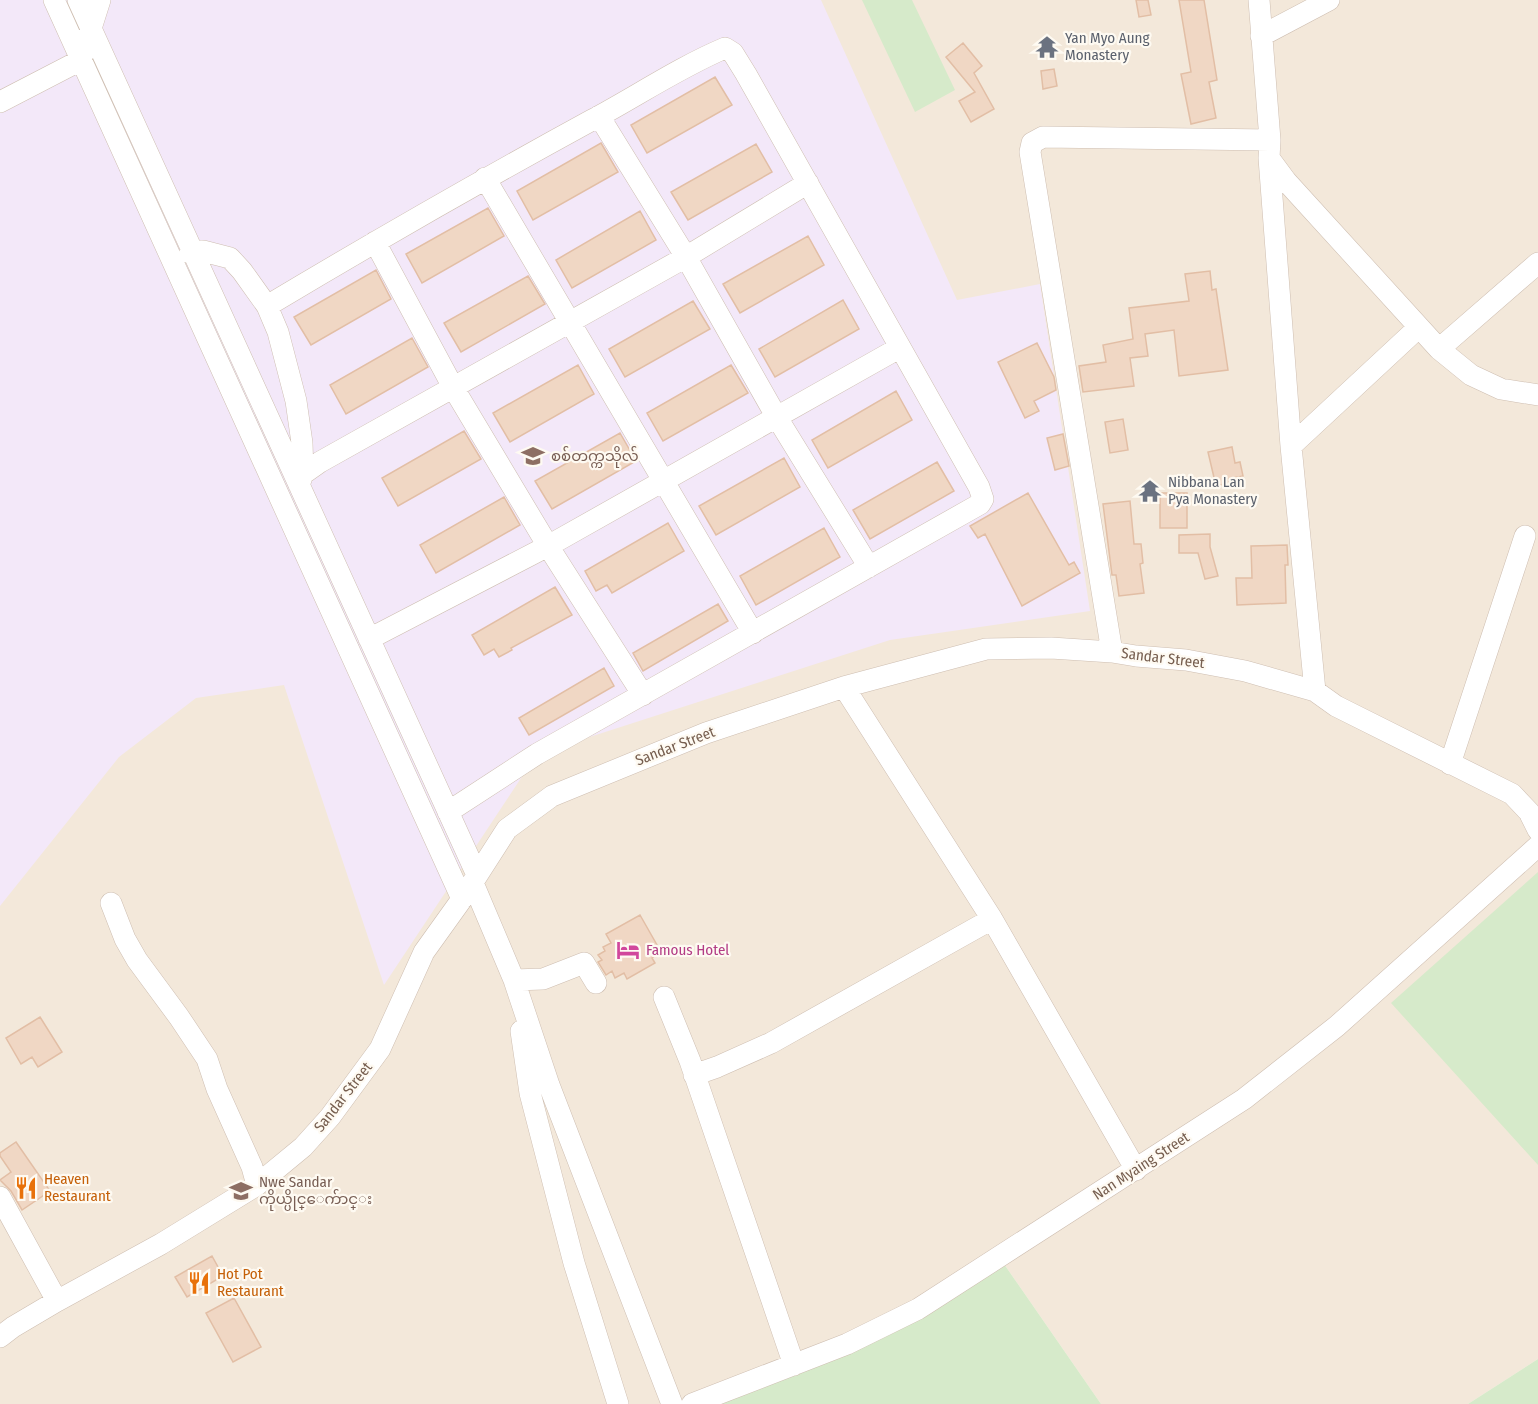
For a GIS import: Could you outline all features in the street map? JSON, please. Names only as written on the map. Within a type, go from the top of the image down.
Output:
[{"type":"street","points":[[54,0],[514,980],[549,1085],[672,1404]]},
{"type":"street","points":[[0,102],[81,60],[90,27],[94,0]]},
{"type":"street","points":[[1259,0],[1291,446],[1315,691]]},
{"type":"street","points":[[1261,36],[1329,0]]},
{"type":"street","points":[[90,27],[191,253],[301,479],[369,639],[448,812],[471,886]]},
{"type":"street","points":[[267,306],[485,178],[599,116],[691,62],[725,48],[733,53],[979,487],[983,499],[980,504],[537,754],[448,812]]},
{"type":"street","points":[[599,116],[686,257],[776,416],[869,567]]},
{"type":"street","points":[[1112,652],[1030,152],[1032,143],[1043,137],[1269,149]]},
{"type":"street","points":[[1269,149],[1287,181],[1439,349],[1471,375],[1501,389],[1538,395]]},
{"type":"street","points":[[485,178],[753,633]]},
{"type":"street","points":[[301,479],[569,322],[686,257],[808,183]]},
{"type":"street","points":[[375,242],[454,389],[548,546],[643,695]]},
{"type":"street","points":[[191,253],[203,251],[230,258],[267,306],[278,332],[296,402],[302,443],[301,479]]},
{"type":"street","points":[[1439,349],[1538,263]]},
{"type":"street","points":[[1291,446],[1418,328]]},
{"type":"street","points":[[369,639],[548,546],[899,348]]},
{"type":"street","points":[[1450,764],[1525,536]]},
{"type":"street","name":"Sandar Street","points":[[0,1337],[13,1327],[161,1244],[257,1185],[303,1147],[380,1049],[424,952],[471,886],[507,829],[552,796],[706,733],[844,687],[986,649],[1052,648],[1112,652],[1186,660],[1245,670],[1315,691],[1336,706],[1512,794],[1529,812],[1538,830]]},
{"type":"street","points":[[844,687],[992,919],[1136,1170]]},
{"type":"street","points":[[1512,794],[1538,795]]},
{"type":"street","name":"Nan Myaing Street","points":[[692,1404],[847,1344],[918,1309],[1244,1099],[1337,1026],[1538,846]]},
{"type":"street","points":[[111,903],[125,939],[137,960],[207,1059],[217,1089],[252,1167],[257,1185]]},
{"type":"street","points":[[694,1075],[771,1043],[992,919]]},
{"type":"street","points":[[514,980],[543,979],[584,963],[596,983]]},
{"type":"street","points":[[514,980],[530,1093],[574,1263],[618,1404]]},
{"type":"street","points":[[664,997],[694,1075],[794,1365]]},
{"type":"street","points":[[0,1197],[57,1301]]},
{"type":"shaded area","name":"စစ်‌တက္ကသိုလ်","points":[[0,0],[821,0],[957,300],[1040,284],[1090,611],[890,640],[537,754],[384,985],[284,685],[196,698],[119,757],[0,906]]},
{"type":"shaded area","points":[[739,0],[1538,0],[1538,1359],[1468,1404],[1101,1404],[1004,1264],[703,1404],[0,1404],[0,859]]},
{"type":"green space","points":[[862,0],[912,0],[955,90],[915,112]]},
{"type":"green space","points":[[1538,872],[1538,1165],[1391,1003]]},
{"type":"green space","points":[[1004,1264],[1101,1404],[703,1404]]},
{"type":"green space","points":[[1538,1359],[1538,1404],[1468,1404]]},
{"type":"building","points":[[1136,0],[1148,0],[1151,15],[1139,17]]},
{"type":"building","points":[[1179,0],[1204,0],[1217,80],[1209,82],[1216,118],[1191,124],[1181,74],[1191,72]]},
{"type":"building","points":[[963,43],[982,66],[974,73],[994,109],[971,122],[959,101],[975,92],[946,57]]},
{"type":"building","points":[[1054,69],[1057,86],[1043,89],[1041,71]]},
{"type":"building","points":[[715,77],[732,105],[647,153],[631,125]]},
{"type":"building","points":[[601,143],[618,172],[533,220],[517,191]]},
{"type":"building","points":[[756,144],[772,172],[688,220],[671,192]]},
{"type":"building","points":[[488,208],[504,236],[422,283],[406,254]]},
{"type":"building","points":[[640,211],[656,240],[572,288],[556,260]]},
{"type":"building","points":[[808,236],[824,265],[740,313],[723,284]]},
{"type":"building","points":[[376,270],[391,299],[311,345],[294,317]]},
{"type":"building","points":[[1210,271],[1212,290],[1216,289],[1228,370],[1179,376],[1174,330],[1145,334],[1148,356],[1130,358],[1134,386],[1083,392],[1079,366],[1106,362],[1103,345],[1133,339],[1129,308],[1189,301],[1185,274]]},
{"type":"building","points":[[528,276],[545,304],[461,352],[444,323]]},
{"type":"building","points":[[843,300],[859,329],[775,377],[759,349]]},
{"type":"building","points":[[693,301],[710,329],[625,377],[609,349]]},
{"type":"building","points":[[412,338],[428,367],[346,414],[330,385]]},
{"type":"building","points":[[1037,343],[1054,377],[1056,390],[1034,401],[1039,411],[1025,418],[998,362]]},
{"type":"building","points":[[578,365],[594,394],[510,442],[493,413]]},
{"type":"building","points":[[731,365],[748,393],[663,441],[647,413]]},
{"type":"building","points":[[896,391],[912,420],[828,468],[812,440]]},
{"type":"building","points":[[1123,419],[1128,450],[1110,453],[1105,422]]},
{"type":"building","points":[[464,431],[481,459],[398,506],[382,478]]},
{"type":"building","points":[[620,433],[636,461],[552,509],[535,481]]},
{"type":"building","points":[[1063,434],[1069,466],[1055,470],[1047,438]]},
{"type":"building","points":[[1232,447],[1235,463],[1240,462],[1243,476],[1227,479],[1228,483],[1216,486],[1208,452]]},
{"type":"building","points":[[784,458],[800,487],[716,535],[699,506]]},
{"type":"building","points":[[937,462],[954,491],[870,539],[853,510]]},
{"type":"building","points":[[1028,493],[1069,565],[1074,562],[1080,573],[1022,606],[985,534],[978,538],[970,526]]},
{"type":"building","points":[[1160,493],[1187,493],[1187,528],[1160,528]]},
{"type":"building","points":[[504,497],[520,525],[436,573],[420,545]]},
{"type":"building","points":[[1130,501],[1134,544],[1141,544],[1143,563],[1140,564],[1144,593],[1119,596],[1116,575],[1112,575],[1103,504]]},
{"type":"building","points":[[668,523],[684,551],[612,593],[607,585],[596,591],[585,571]]},
{"type":"building","points":[[824,528],[840,557],[756,605],[740,576]]},
{"type":"building","points":[[1210,534],[1210,547],[1218,576],[1205,579],[1198,553],[1179,553],[1179,535]]},
{"type":"building","points":[[1287,545],[1286,603],[1237,605],[1236,578],[1252,578],[1251,546]]},
{"type":"building","points":[[555,587],[572,615],[511,648],[512,650],[499,657],[494,649],[484,655],[472,635]]},
{"type":"building","points":[[718,604],[728,621],[643,671],[633,653]]},
{"type":"building","points":[[604,668],[614,686],[529,735],[519,718]]},
{"type":"building","points":[[640,915],[661,952],[652,958],[655,963],[627,979],[624,973],[615,978],[612,971],[606,975],[598,962],[602,960],[598,955],[605,951],[603,947],[611,943],[606,934]]},
{"type":"building","points":[[40,1017],[62,1052],[38,1067],[32,1057],[21,1064],[6,1038]]},
{"type":"building","points":[[16,1142],[50,1191],[22,1210],[11,1191],[0,1180],[11,1172],[0,1153]]},
{"type":"building","points":[[212,1256],[223,1276],[187,1297],[175,1277]]},
{"type":"building","points":[[234,1298],[261,1347],[233,1362],[206,1313]]},
{"type":"place","name":"Yan Myo Aung Monastery","points":[[1047,47]]},
{"type":"place","name":"စစ်‌တက္ကသိုလ်","points":[[533,456]]},
{"type":"place","name":"Nibbana Lan Pya Monastery","points":[[1150,491]]},
{"type":"place","name":"Famous Hotel","points":[[628,950]]},
{"type":"place","name":"Heaven Restaurant","points":[[26,1188]]},
{"type":"place","name":"Nwe Sandar ကိုယ္ပိုင္ေက်ာင္း","points":[[241,1191]]},
{"type":"place","name":"Hot Pot Restaurant","points":[[199,1283]]}]
